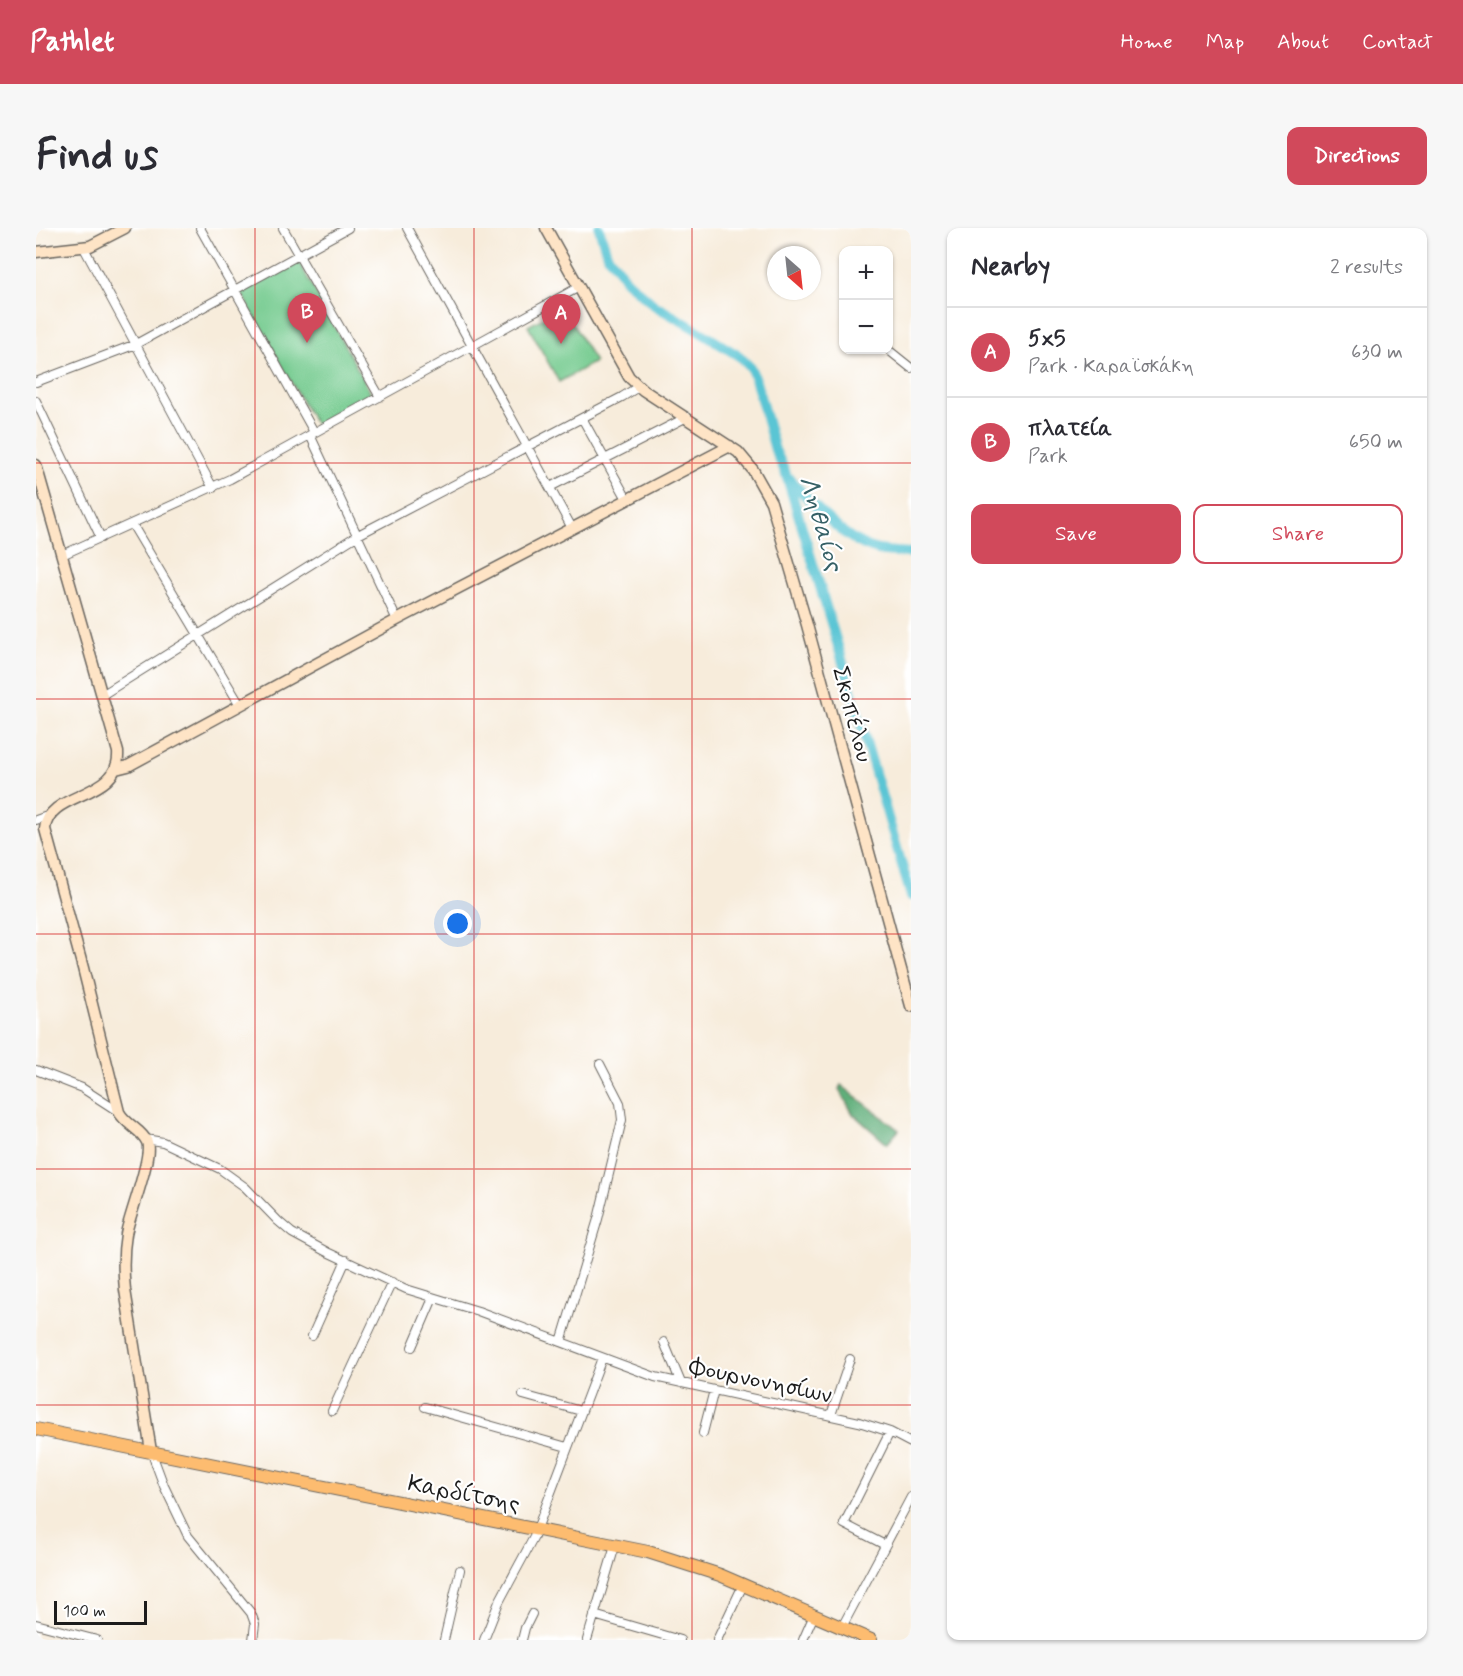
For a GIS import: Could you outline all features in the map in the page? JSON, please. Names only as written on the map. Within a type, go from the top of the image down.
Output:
[{"type":"main road","name":"Καρδίτσης","points":[[36,1429],[615,1545],[676,1560],[743,1585],[814,1615],[846,1632],[871,1640]]},
{"type":"street","points":[[36,252],[84,248],[125,228]]},
{"type":"street","points":[[200,228],[312,434],[397,620]]},
{"type":"street","points":[[284,228],[380,397]]},
{"type":"street","points":[[36,382],[136,344],[298,255],[334,231],[348,228]]},
{"type":"street","points":[[407,228],[572,528]]},
{"type":"street","points":[[102,695],[357,535],[638,387],[625,371],[546,228]]},
{"type":"street","points":[[84,248],[213,488]]},
{"type":"street","points":[[62,555],[213,488],[579,287]]},
{"type":"street","points":[[893,354],[911,368]]},
{"type":"street","name":"Σκοπέλου","points":[[638,387],[730,446],[753,470],[764,488],[774,511],[911,1006]]},
{"type":"street","points":[[36,401],[101,538]]},
{"type":"street","points":[[550,488],[687,417]]},
{"type":"street","points":[[582,418],[627,499]]},
{"type":"street","points":[[253,1640],[255,1624],[251,1613],[188,1536],[164,1486],[151,1451],[123,1265],[126,1234],[148,1154],[148,1143],[126,1123],[119,1112],[89,989],[47,837],[46,824],[50,815],[57,809],[104,782],[116,769],[128,766],[397,620],[730,446]]},
{"type":"street","points":[[36,465],[118,752],[116,769]]},
{"type":"street","points":[[132,524],[240,705]]},
{"type":"street","points":[[36,820],[50,815]]},
{"type":"street","points":[[561,1342],[598,1219],[622,1120],[620,1103],[600,1065]]},
{"type":"street","points":[[36,1070],[82,1088],[119,1112]]},
{"type":"street","name":"Φουρνονησίων","points":[[145,1139],[164,1142],[220,1169],[245,1187],[292,1233],[392,1282],[433,1298],[478,1311],[647,1375],[870,1425],[911,1443]]},
{"type":"street","points":[[312,1336],[346,1260]]},
{"type":"street","points":[[332,1411],[392,1282]]},
{"type":"street","points":[[412,1347],[433,1298]]},
{"type":"street","points":[[663,1342],[681,1383]]},
{"type":"street","points":[[484,1640],[499,1602],[530,1546],[602,1358]]},
{"type":"street","points":[[831,1415],[850,1359]]},
{"type":"street","points":[[702,1432],[714,1390]]},
{"type":"street","points":[[524,1395],[581,1411]]},
{"type":"street","points":[[424,1407],[567,1447]]},
{"type":"street","points":[[885,1545],[844,1524],[890,1432]]},
{"type":"street","points":[[846,1632],[885,1545],[911,1497]]},
{"type":"street","points":[[587,1640],[615,1545]]},
{"type":"street","points":[[444,1640],[460,1570]]},
{"type":"street","points":[[717,1640],[743,1585]]},
{"type":"street","points":[[522,1640],[532,1614]]},
{"type":"street","points":[[803,1640],[814,1615]]},
{"type":"street","points":[[594,1616],[680,1640]]},
{"type":"street","points":[[36,1624],[97,1640]]},
{"type":"green space","points":[[298,260],[372,395],[316,426],[240,291]]},
{"type":"green space","points":[[563,307],[595,362],[559,382],[528,326]]},
{"type":"green space","points":[[841,1085],[899,1130],[887,1144],[853,1114],[839,1089]]},
{"type":"waterway","name":"Ληθαίος","points":[[599,228],[607,254],[626,280],[654,305],[739,356],[750,367],[775,450],[785,471],[911,896]]},
{"type":"waterway","points":[[789,478],[829,520],[853,539],[878,550],[911,553]]},
{"type":"place","name":"πλατεία","points":[[307,343]]},
{"type":"place","name":"5x5","points":[[561,344]]}]
